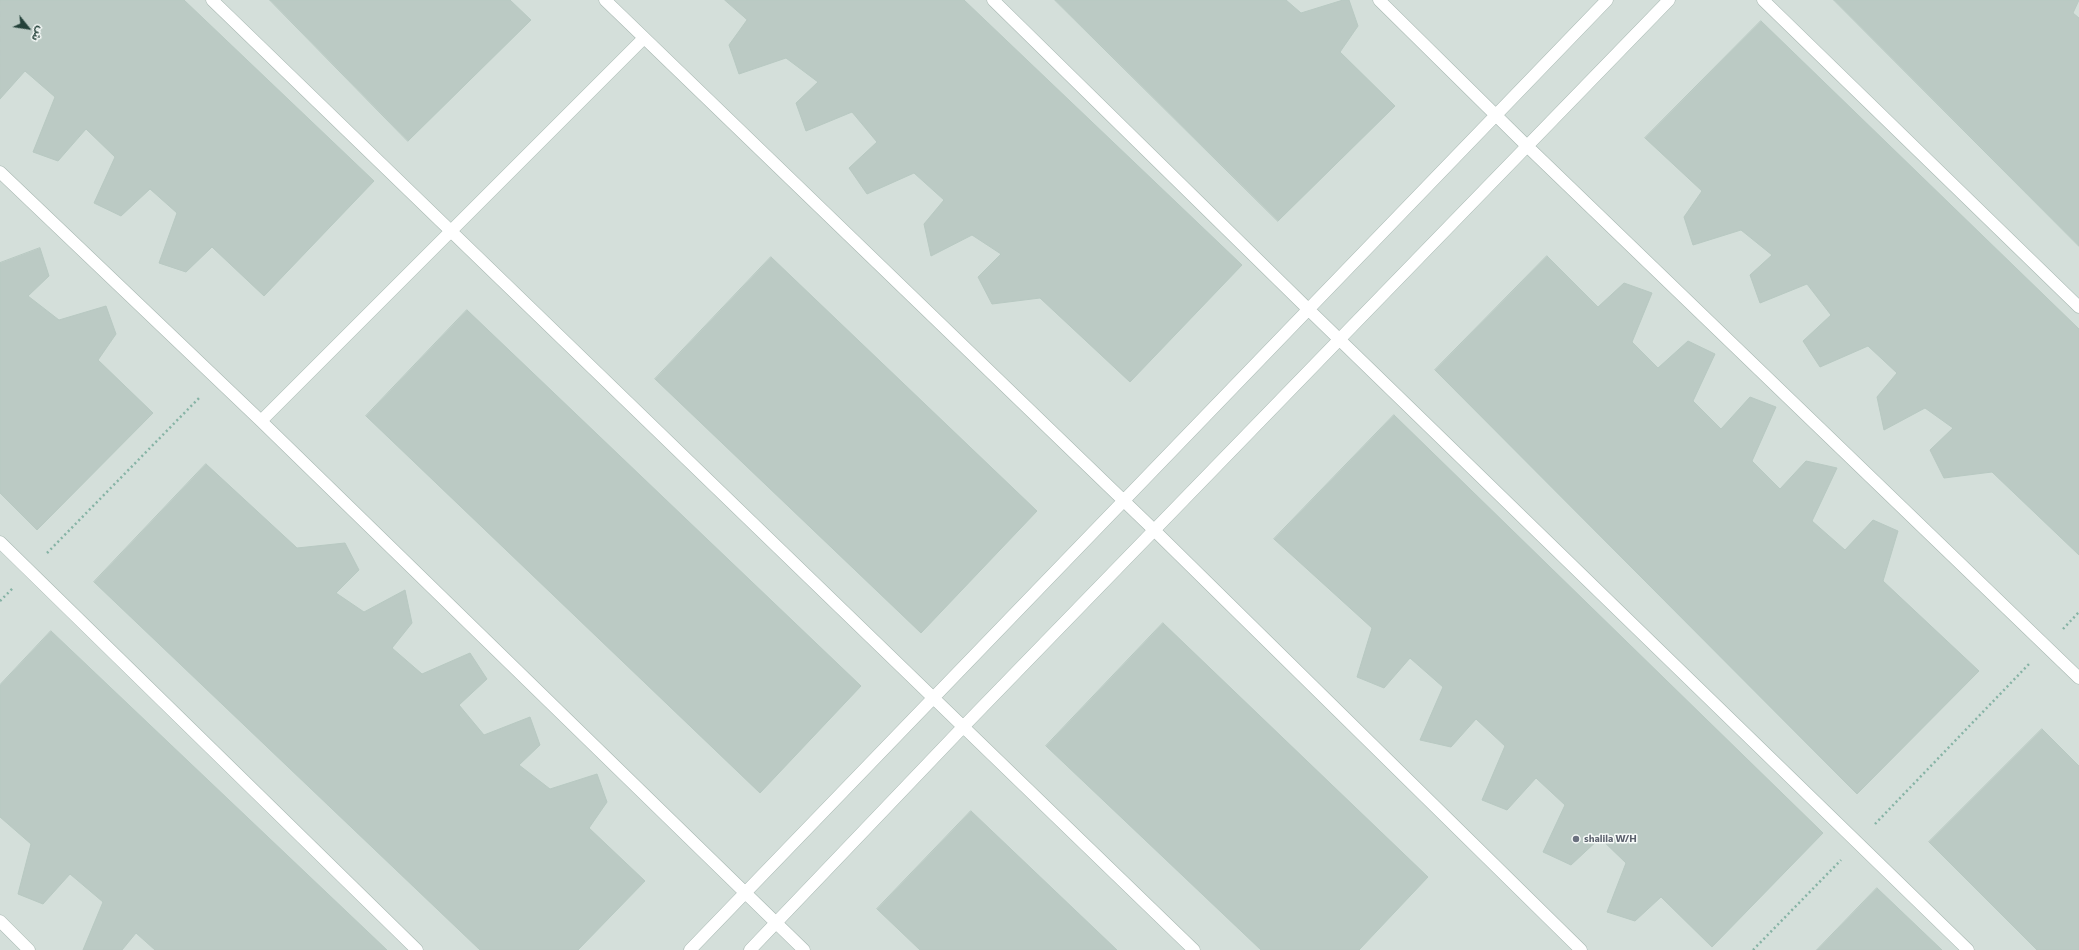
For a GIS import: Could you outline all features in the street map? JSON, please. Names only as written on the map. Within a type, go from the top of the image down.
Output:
[{"type":"street","points":[[212,0],[1194,950]]},
{"type":"street","points":[[605,0],[1122,501],[1154,530],[1581,950]]},
{"type":"street","points":[[993,0],[1308,309],[1968,950]]},
{"type":"street","points":[[1379,0],[1497,114],[1527,146],[2079,678]]},
{"type":"street","points":[[690,950],[1607,0]]},
{"type":"street","points":[[750,950],[963,727],[1669,0]]},
{"type":"street","points":[[1763,0],[2079,307]]},
{"type":"street","points":[[261,421],[644,38]]},
{"type":"street","points":[[0,172],[218,379],[747,892],[804,950]]},
{"type":"street","points":[[0,542],[417,950]]},
{"type":"street","points":[[0,921],[29,950]]},
{"type":"path","points":[[0,601],[218,379]]},
{"type":"path","points":[[1753,950],[2079,612]]},
{"type":"shaded area","points":[[0,0],[2079,0],[2079,950],[0,950]]},
{"type":"building","points":[[0,0],[184,0],[374,181],[264,296],[212,247],[186,272],[159,263],[177,213],[150,189],[121,216],[94,203],[115,157],[86,129],[58,161],[33,152],[55,97],[25,71],[0,99]]},
{"type":"building","points":[[270,0],[510,0],[531,20],[408,141]]},
{"type":"building","points":[[725,0],[964,0],[1242,265],[1130,382],[1040,298],[992,304],[978,277],[1001,254],[972,235],[931,256],[924,224],[944,200],[914,173],[867,194],[849,168],[877,142],[852,112],[806,131],[796,103],[818,82],[786,58],[739,74],[729,45],[747,20]]},
{"type":"building","points":[[1055,0],[1286,0],[1301,13],[1343,0],[1349,0],[1358,26],[1340,52],[1395,106],[1278,221]]},
{"type":"building","points":[[1834,0],[2079,0],[2073,13],[2079,18],[2079,246]]},
{"type":"building","points":[[1761,21],[2079,329],[2079,555],[1992,472],[1944,478],[1930,450],[1953,428],[1925,408],[1884,430],[1877,397],[1897,373],[1868,346],[1820,367],[1803,341],[1831,315],[1807,284],[1760,303],[1750,275],[1772,255],[1741,230],[1693,245],[1684,217],[1702,191],[1645,138]]},
{"type":"building","points":[[40,248],[49,276],[28,296],[59,320],[106,306],[116,334],[98,360],[153,413],[37,530],[0,493],[0,263]]},
{"type":"building","points":[[1547,256],[1598,307],[1624,283],[1652,293],[1632,342],[1658,368],[1688,341],[1715,354],[1693,401],[1721,429],[1750,397],[1776,407],[1752,461],[1780,489],[1806,461],[1837,468],[1812,521],[1845,550],[1873,520],[1898,531],[1883,581],[1979,671],[1857,794],[1435,370]]},
{"type":"building","points":[[771,257],[1037,511],[921,633],[655,379]]},
{"type":"building","points":[[467,310],[861,686],[760,793],[366,416]]},
{"type":"building","points":[[1394,415],[1823,833],[1712,947],[1661,897],[1635,921],[1607,912],[1626,863],[1600,838],[1571,865],[1543,852],[1565,805],[1536,778],[1507,810],[1482,800],[1505,746],[1476,719],[1451,747],[1420,740],[1443,687],[1410,658],[1384,688],[1357,677],[1372,628],[1274,539]]},
{"type":"building","points":[[206,464],[297,548],[345,543],[359,570],[336,593],[364,612],[405,590],[412,623],[392,648],[422,674],[470,653],[487,679],[459,705],[484,735],[530,717],[540,745],[519,765],[550,789],[597,774],[607,802],[589,828],[645,881],[578,950],[480,950],[94,582]]},
{"type":"building","points":[[1163,623],[1428,877],[1359,950],[1261,950],[1046,746]]},
{"type":"building","points":[[51,631],[387,950],[155,950],[136,933],[122,950],[83,950],[103,902],[70,874],[43,904],[18,894],[31,844],[0,817],[0,685]]},
{"type":"building","points":[[2042,729],[2079,766],[2079,950],[2037,950],[1929,842]]},
{"type":"building","points":[[971,811],[1117,950],[920,950],[877,909]]},
{"type":"building","points":[[1877,888],[1942,950],[1817,950]]},
{"type":"place","name":"shalila W/H","points":[[1576,839]]}]
